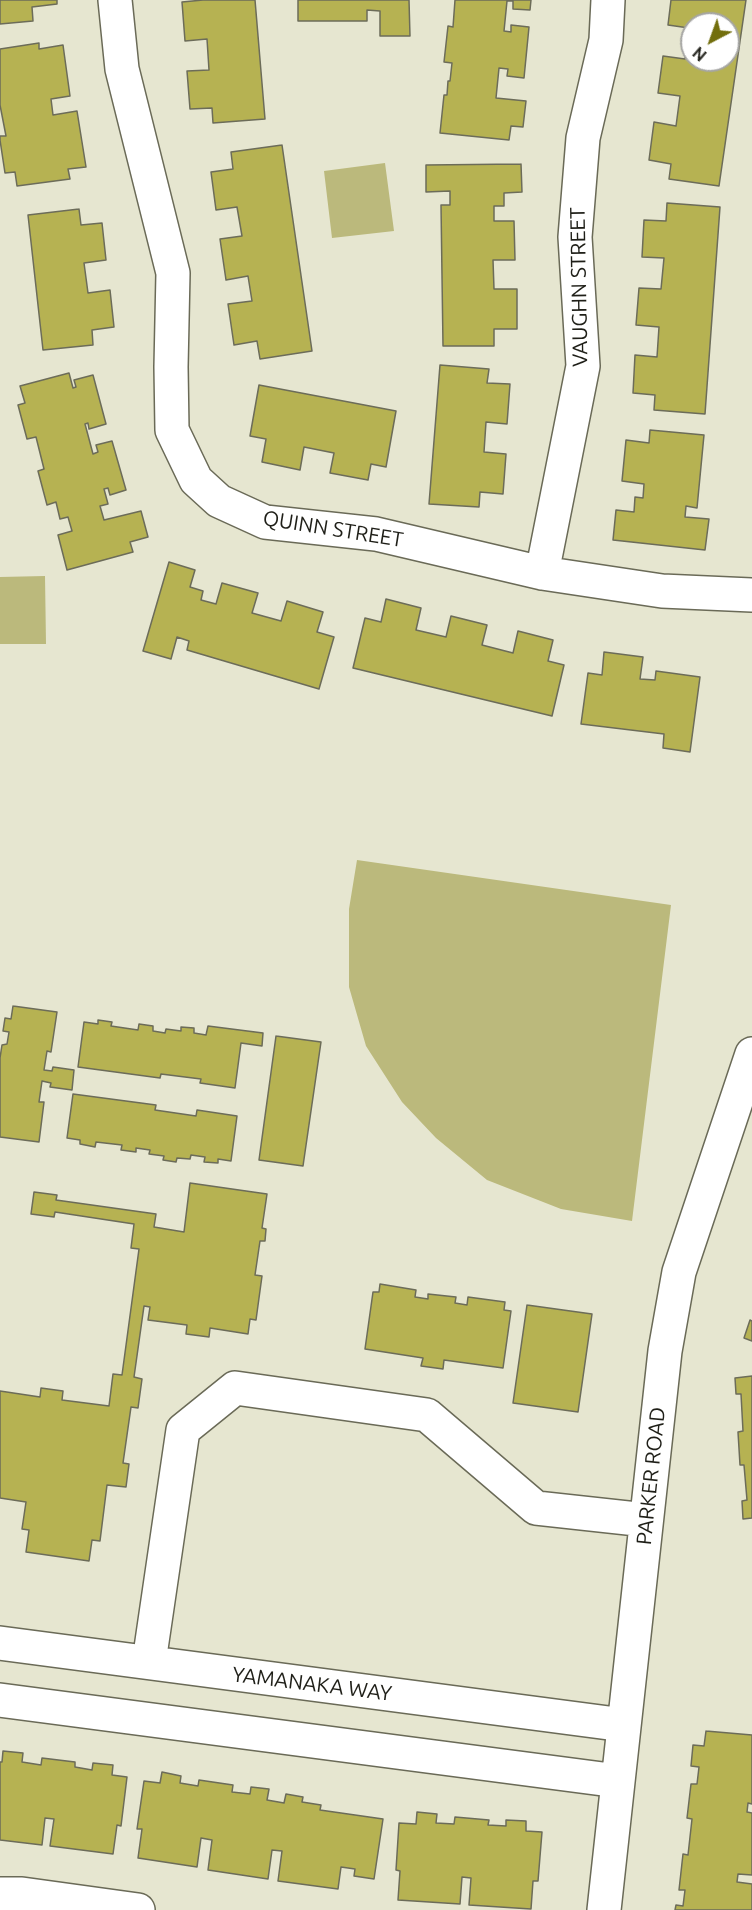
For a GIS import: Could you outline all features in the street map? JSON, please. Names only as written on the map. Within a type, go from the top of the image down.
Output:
[{"type":"street","name":"QUINN STREET","points":[[115,0],[122,69],[173,273],[172,430],[196,480],[219,501],[265,522],[376,534],[542,573],[662,591],[752,595]]},
{"type":"street","name":"VAUGHN STREET","points":[[542,573],[583,366],[575,237],[583,138],[606,40],[608,0]]},
{"type":"street","name":"PARKER ROAD","points":[[604,1910],[665,1351],[679,1272],[752,1054]]},
{"type":"street","points":[[148,1662],[183,1430],[235,1388],[427,1415],[536,1508],[646,1520]]},
{"type":"street","name":"YAMANAKA WAY","points":[[0,1642],[624,1725]]},
{"type":"street","points":[[0,1700],[618,1781]]},
{"type":"street","points":[[0,1894],[22,1894],[138,1910]]},
{"type":"shaded area","points":[[385,163],[394,231],[332,238],[324,171]]},
{"type":"shaded area","points":[[45,576],[46,644],[0,644],[0,577]]},
{"type":"shaded area","points":[[357,860],[671,905],[632,1221],[561,1209],[487,1180],[436,1138],[402,1102],[366,1046],[349,987],[349,909]]},
{"type":"building","points":[[0,0],[57,0],[57,4],[32,7],[33,21],[0,24]]},
{"type":"building","points":[[255,0],[265,119],[213,123],[212,108],[190,109],[187,71],[209,70],[207,39],[185,41],[182,2]]},
{"type":"building","points":[[298,0],[409,0],[410,36],[380,36],[380,11],[367,10],[367,21],[298,21]]},
{"type":"building","points":[[455,0],[531,0],[530,10],[513,9],[513,1],[507,1],[504,31],[511,32],[511,25],[529,27],[524,78],[507,76],[508,69],[499,68],[496,98],[526,101],[523,127],[511,126],[509,140],[440,133],[444,95],[447,95],[448,81],[450,81],[452,63],[444,62],[448,26],[453,27]]},
{"type":"building","points":[[671,0],[746,0],[740,41],[740,12],[680,12],[680,27],[668,25]]},
{"type":"building","points":[[39,43],[39,49],[63,45],[70,96],[51,99],[53,115],[77,111],[86,167],[68,169],[70,179],[17,186],[15,172],[5,173],[0,140],[0,136],[6,136],[0,105],[0,49]]},
{"type":"building","points":[[663,56],[680,58],[680,72],[736,72],[719,186],[669,179],[671,164],[649,160],[654,122],[676,126],[680,96],[658,93]]},
{"type":"building","points":[[282,145],[312,351],[260,359],[257,341],[234,345],[228,304],[252,301],[248,276],[226,280],[220,239],[242,236],[237,207],[216,210],[211,172],[233,169],[231,152]]},
{"type":"building","points":[[521,164],[522,192],[504,193],[504,206],[494,206],[494,221],[514,221],[515,260],[493,260],[494,289],[517,289],[517,329],[494,329],[494,346],[443,346],[441,205],[450,205],[450,191],[426,192],[426,165]]},
{"type":"building","points":[[667,203],[720,207],[705,414],[654,410],[655,395],[633,393],[635,355],[657,357],[659,327],[636,325],[639,288],[661,289],[664,258],[642,257],[644,220],[666,221]]},
{"type":"building","points":[[79,209],[81,225],[102,223],[106,260],[84,263],[88,293],[110,290],[114,327],[92,330],[93,345],[43,350],[28,215]]},
{"type":"building","points":[[440,365],[489,369],[487,383],[510,384],[507,424],[486,422],[484,452],[506,454],[503,494],[480,492],[479,507],[429,504]]},
{"type":"building","points":[[69,373],[73,388],[76,387],[74,380],[93,375],[106,424],[89,429],[88,423],[85,424],[93,454],[98,452],[96,445],[112,441],[126,490],[110,495],[108,488],[104,489],[108,504],[100,506],[104,520],[141,511],[148,537],[130,542],[133,552],[67,570],[58,535],[72,531],[68,517],[60,519],[56,502],[47,505],[38,471],[44,469],[36,437],[27,439],[18,405],[25,403],[20,386]]},
{"type":"building","points":[[259,385],[396,411],[386,467],[371,464],[368,480],[330,473],[334,453],[304,447],[300,470],[262,462],[266,439],[250,436]]},
{"type":"building","points":[[650,430],[704,435],[697,508],[686,506],[685,517],[709,519],[705,550],[613,540],[616,510],[634,512],[635,497],[643,498],[644,484],[622,481],[626,440],[649,443]]},
{"type":"building","points":[[169,562],[195,570],[190,587],[203,591],[201,600],[216,604],[222,583],[258,593],[252,613],[281,621],[287,601],[323,612],[317,632],[334,637],[319,689],[187,650],[189,641],[177,637],[171,659],[143,651]]},
{"type":"building","points":[[386,599],[421,608],[416,630],[446,637],[451,616],[487,625],[482,645],[513,653],[518,631],[553,640],[548,661],[564,665],[552,716],[353,668],[365,618],[381,622]]},
{"type":"building","points":[[604,652],[643,657],[640,679],[655,680],[656,671],[700,677],[690,752],[663,748],[664,734],[581,724],[588,673],[602,675]]},
{"type":"building","points":[[13,1006],[57,1012],[51,1052],[47,1051],[44,1070],[52,1071],[53,1067],[74,1070],[72,1090],[50,1087],[51,1083],[42,1081],[39,1102],[44,1102],[39,1142],[0,1137],[0,1058],[2,1045],[7,1044],[9,1032],[3,1031],[5,1018],[11,1019]]},
{"type":"building","points":[[98,1020],[112,1022],[111,1026],[138,1030],[139,1024],[153,1026],[153,1031],[165,1033],[166,1029],[181,1031],[181,1027],[194,1028],[194,1033],[206,1035],[208,1026],[263,1033],[262,1046],[241,1043],[235,1088],[200,1083],[201,1079],[161,1074],[160,1078],[78,1067],[84,1022],[98,1024]]},
{"type":"building","points":[[276,1036],[321,1042],[303,1166],[259,1160]]},
{"type":"building","points":[[73,1094],[156,1105],[155,1110],[196,1116],[197,1110],[237,1116],[231,1161],[218,1159],[218,1163],[204,1162],[205,1157],[191,1155],[190,1159],[177,1158],[176,1162],[163,1160],[164,1156],[149,1154],[150,1150],[136,1148],[136,1152],[121,1150],[122,1145],[96,1142],[95,1147],[80,1144],[80,1140],[67,1138]]},
{"type":"building","points":[[190,1183],[267,1194],[262,1228],[266,1229],[265,1241],[260,1241],[255,1275],[262,1276],[256,1320],[250,1319],[248,1334],[210,1328],[209,1337],[186,1334],[187,1325],[148,1320],[150,1307],[144,1306],[134,1377],[142,1379],[138,1408],[131,1407],[123,1463],[129,1464],[126,1487],[107,1485],[100,1541],[92,1540],[89,1561],[26,1552],[29,1530],[22,1529],[26,1502],[0,1498],[0,1391],[40,1397],[41,1388],[63,1391],[62,1400],[109,1406],[113,1374],[122,1375],[139,1249],[131,1248],[134,1224],[55,1212],[54,1217],[31,1214],[34,1192],[57,1195],[56,1200],[156,1214],[154,1227],[184,1232]]},
{"type":"building","points":[[380,1284],[416,1290],[415,1297],[428,1299],[428,1294],[456,1297],[455,1303],[467,1305],[468,1297],[505,1302],[504,1310],[511,1311],[503,1368],[444,1360],[443,1369],[421,1366],[423,1358],[365,1349],[373,1292],[379,1292]]},
{"type":"building","points":[[527,1305],[592,1314],[578,1412],[513,1403]]},
{"type":"building","points":[[750,1320],[752,1321],[752,1341],[744,1338]]},
{"type":"building","points":[[752,1376],[752,1518],[743,1519],[742,1501],[747,1500],[744,1465],[740,1465],[738,1432],[743,1431],[741,1394],[736,1394],[735,1378]]},
{"type":"building","points":[[706,1731],[752,1735],[752,1804],[748,1803],[747,1812],[752,1813],[752,1875],[738,1874],[737,1882],[752,1884],[752,1910],[675,1910],[676,1905],[683,1906],[685,1890],[679,1890],[683,1854],[688,1855],[692,1819],[687,1818],[691,1784],[697,1784],[699,1767],[691,1766],[693,1745],[704,1746]]},
{"type":"building","points":[[3,1751],[23,1753],[22,1762],[41,1765],[42,1758],[75,1762],[75,1767],[92,1770],[93,1763],[113,1765],[112,1775],[127,1777],[121,1826],[117,1825],[113,1854],[50,1846],[54,1819],[45,1818],[42,1845],[0,1840],[0,1762],[2,1762]]},
{"type":"building","points":[[162,1772],[181,1776],[180,1783],[198,1786],[199,1780],[233,1785],[232,1792],[250,1794],[251,1787],[269,1789],[267,1800],[284,1803],[286,1794],[303,1797],[302,1802],[321,1805],[320,1810],[383,1819],[374,1879],[354,1876],[355,1869],[341,1867],[338,1889],[278,1881],[282,1851],[272,1850],[268,1879],[208,1870],[212,1840],[201,1838],[197,1867],[138,1858],[142,1829],[137,1829],[144,1781],[160,1783]]},
{"type":"building","points":[[417,1812],[437,1814],[436,1823],[454,1824],[455,1817],[489,1820],[488,1825],[506,1826],[506,1820],[526,1821],[526,1831],[542,1832],[538,1881],[533,1881],[531,1909],[469,1905],[471,1878],[462,1877],[460,1904],[398,1900],[400,1871],[396,1870],[399,1823],[416,1824]]}]
